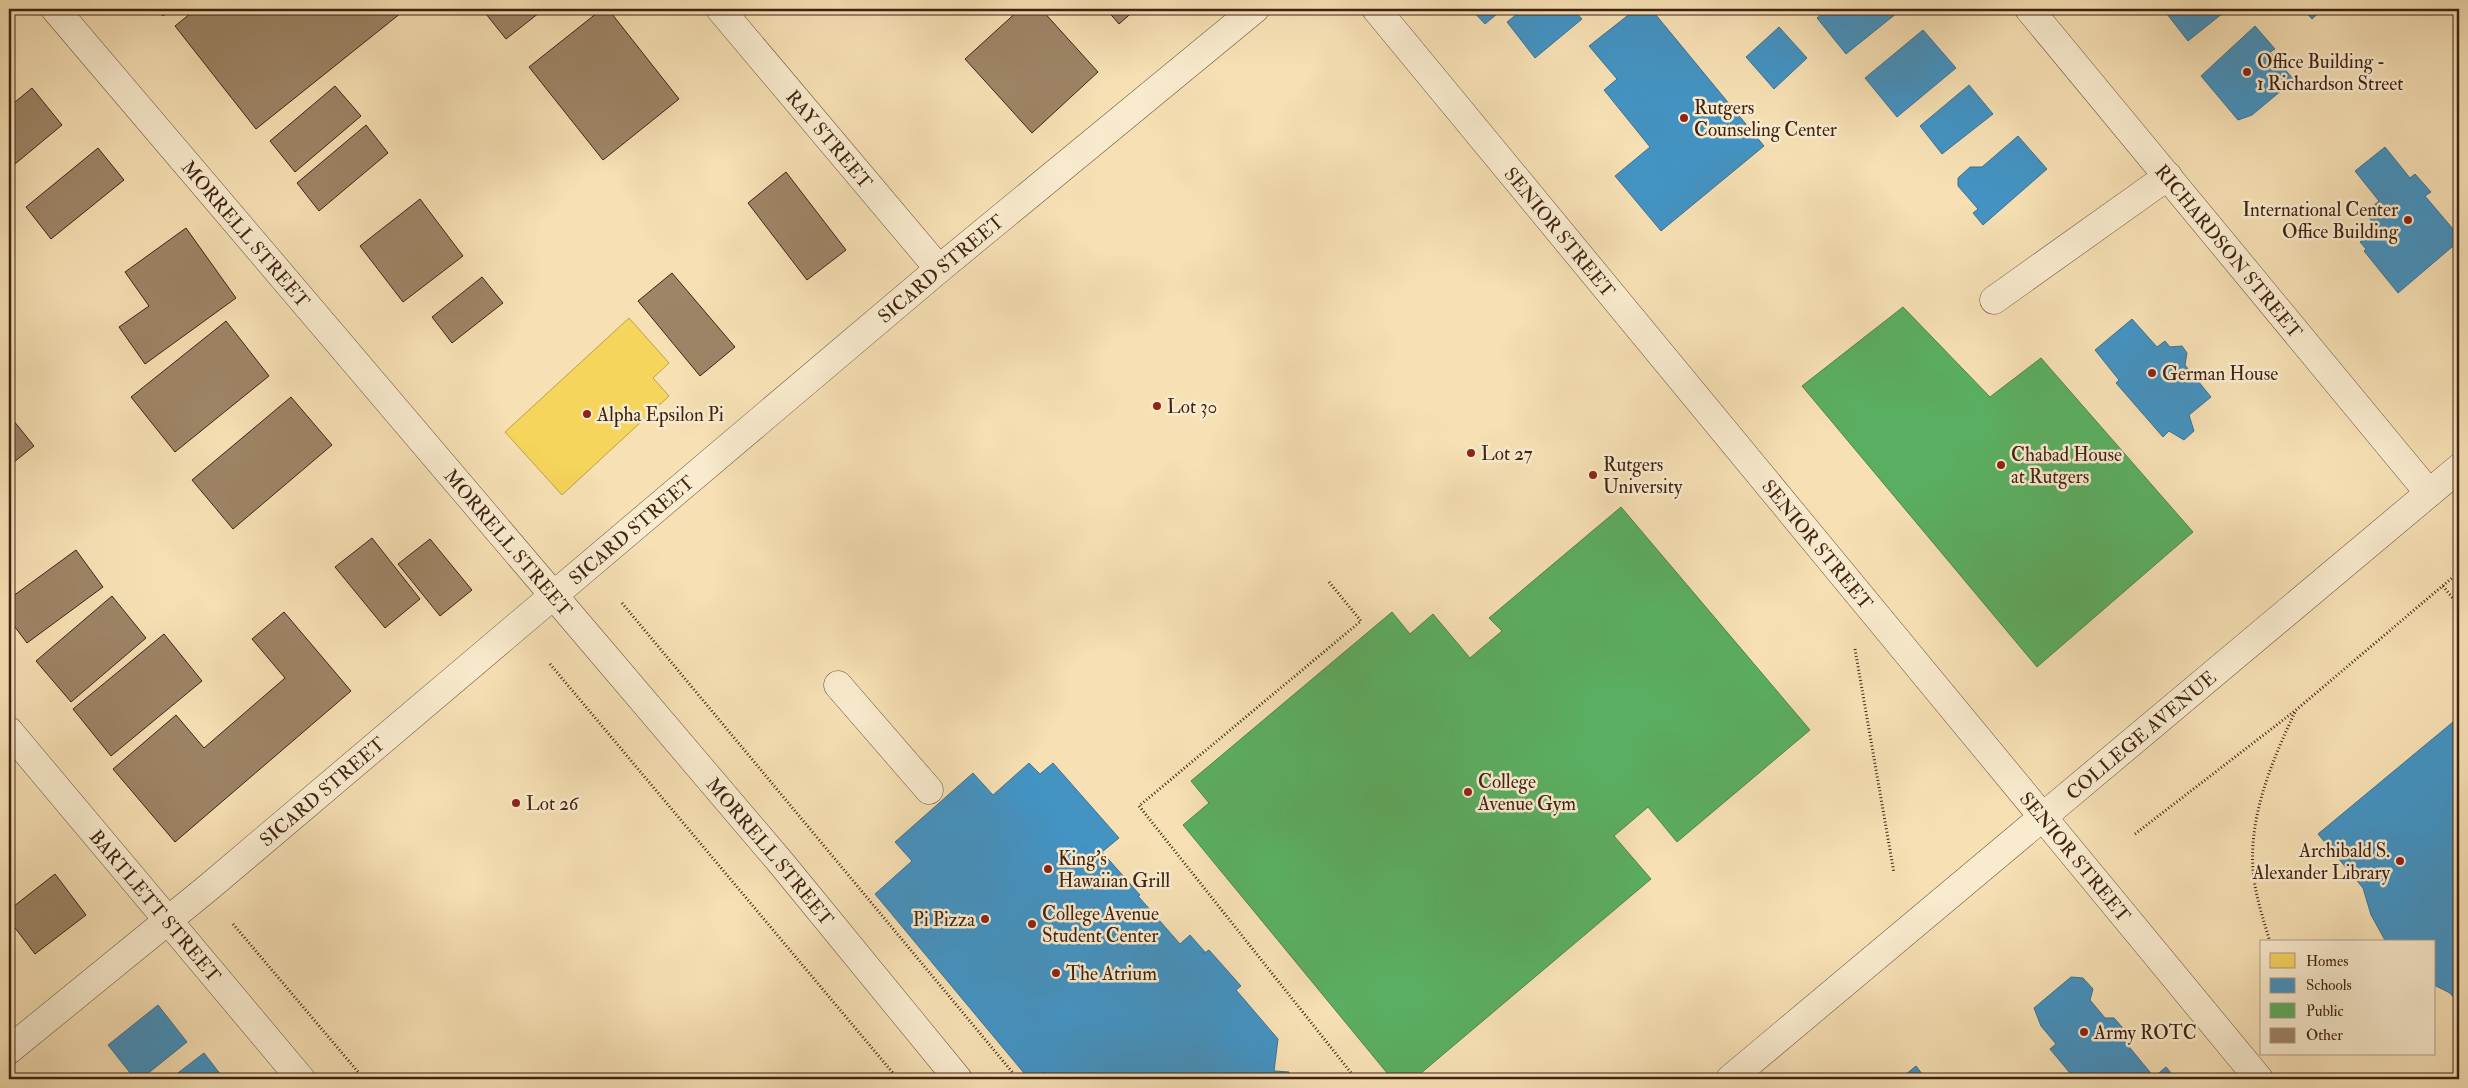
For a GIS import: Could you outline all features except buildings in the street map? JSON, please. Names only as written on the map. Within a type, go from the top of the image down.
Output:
[{"type":"street","name":"MORRELL STREET","points":[[54,9],[782,864],[958,1079]]},
{"type":"street","name":"RAY STREET","points":[[720,9],[940,269]]},
{"type":"street","name":"SICARD STREET","points":[[9,1050],[168,922],[940,269],[1255,9]]},
{"type":"street","name":"SENIOR STREET","points":[[1376,9],[2044,816],[2259,1079]]},
{"type":"street","name":"RICHARDSON STREET","points":[[2029,9],[2429,493]]},
{"type":"street","points":[[1994,300],[2168,176]]},
{"type":"street","name":"COLLEGE AVENUE","points":[[1730,1079],[2459,468]]},
{"type":"street","points":[[838,685],[929,790]]},
{"type":"street","name":"BARTLETT STREET","points":[[9,731],[301,1079]]},
{"type":"path","points":[[2135,834],[2296,710],[2459,572]]},
{"type":"path","points":[[1329,582],[1361,621],[1139,806],[1356,1079]]},
{"type":"path","points":[[2443,586],[2459,606]]},
{"type":"path","points":[[622,604],[1018,1079]]},
{"type":"path","points":[[1854,649],[1894,873]]},
{"type":"path","points":[[550,664],[898,1079]]},
{"type":"path","points":[[2269,940],[2258,901],[2253,869],[2254,838],[2261,796],[2274,758],[2296,710]]},
{"type":"path","points":[[233,924],[364,1079]]},
{"type":"place","name":"Office Building - 1 Richardson Street","points":[[2247,72]]},
{"type":"place","name":"Rutgers Counseling Center","points":[[1684,118]]},
{"type":"place","name":"International Center Office Building","points":[[2408,220]]},
{"type":"place","name":"German House","points":[[2152,373]]},
{"type":"place","name":"Lot 30","points":[[1157,406]]},
{"type":"place","name":"Alpha Epsilon Pi","points":[[587,414]]},
{"type":"place","name":"Lot 27","points":[[1471,453]]},
{"type":"place","name":"Chabad House at Rutgers","points":[[2001,465]]},
{"type":"place","name":"Rutgers University","points":[[1593,475]]},
{"type":"place","name":"College Avenue Gym","points":[[1468,792]]},
{"type":"place","name":"Lot 26","points":[[516,803]]},
{"type":"place","name":"Archibald S. Alexander Library","points":[[2400,861]]},
{"type":"place","name":"King's Hawaiian Grill","points":[[1048,869]]},
{"type":"place","name":"Pi Pizza","points":[[985,919]]},
{"type":"place","name":"College Avenue Student Center","points":[[1032,924]]},
{"type":"place","name":"The Atrium","points":[[1056,973]]},
{"type":"place","name":"Army ROTC","points":[[2084,1032]]}]
